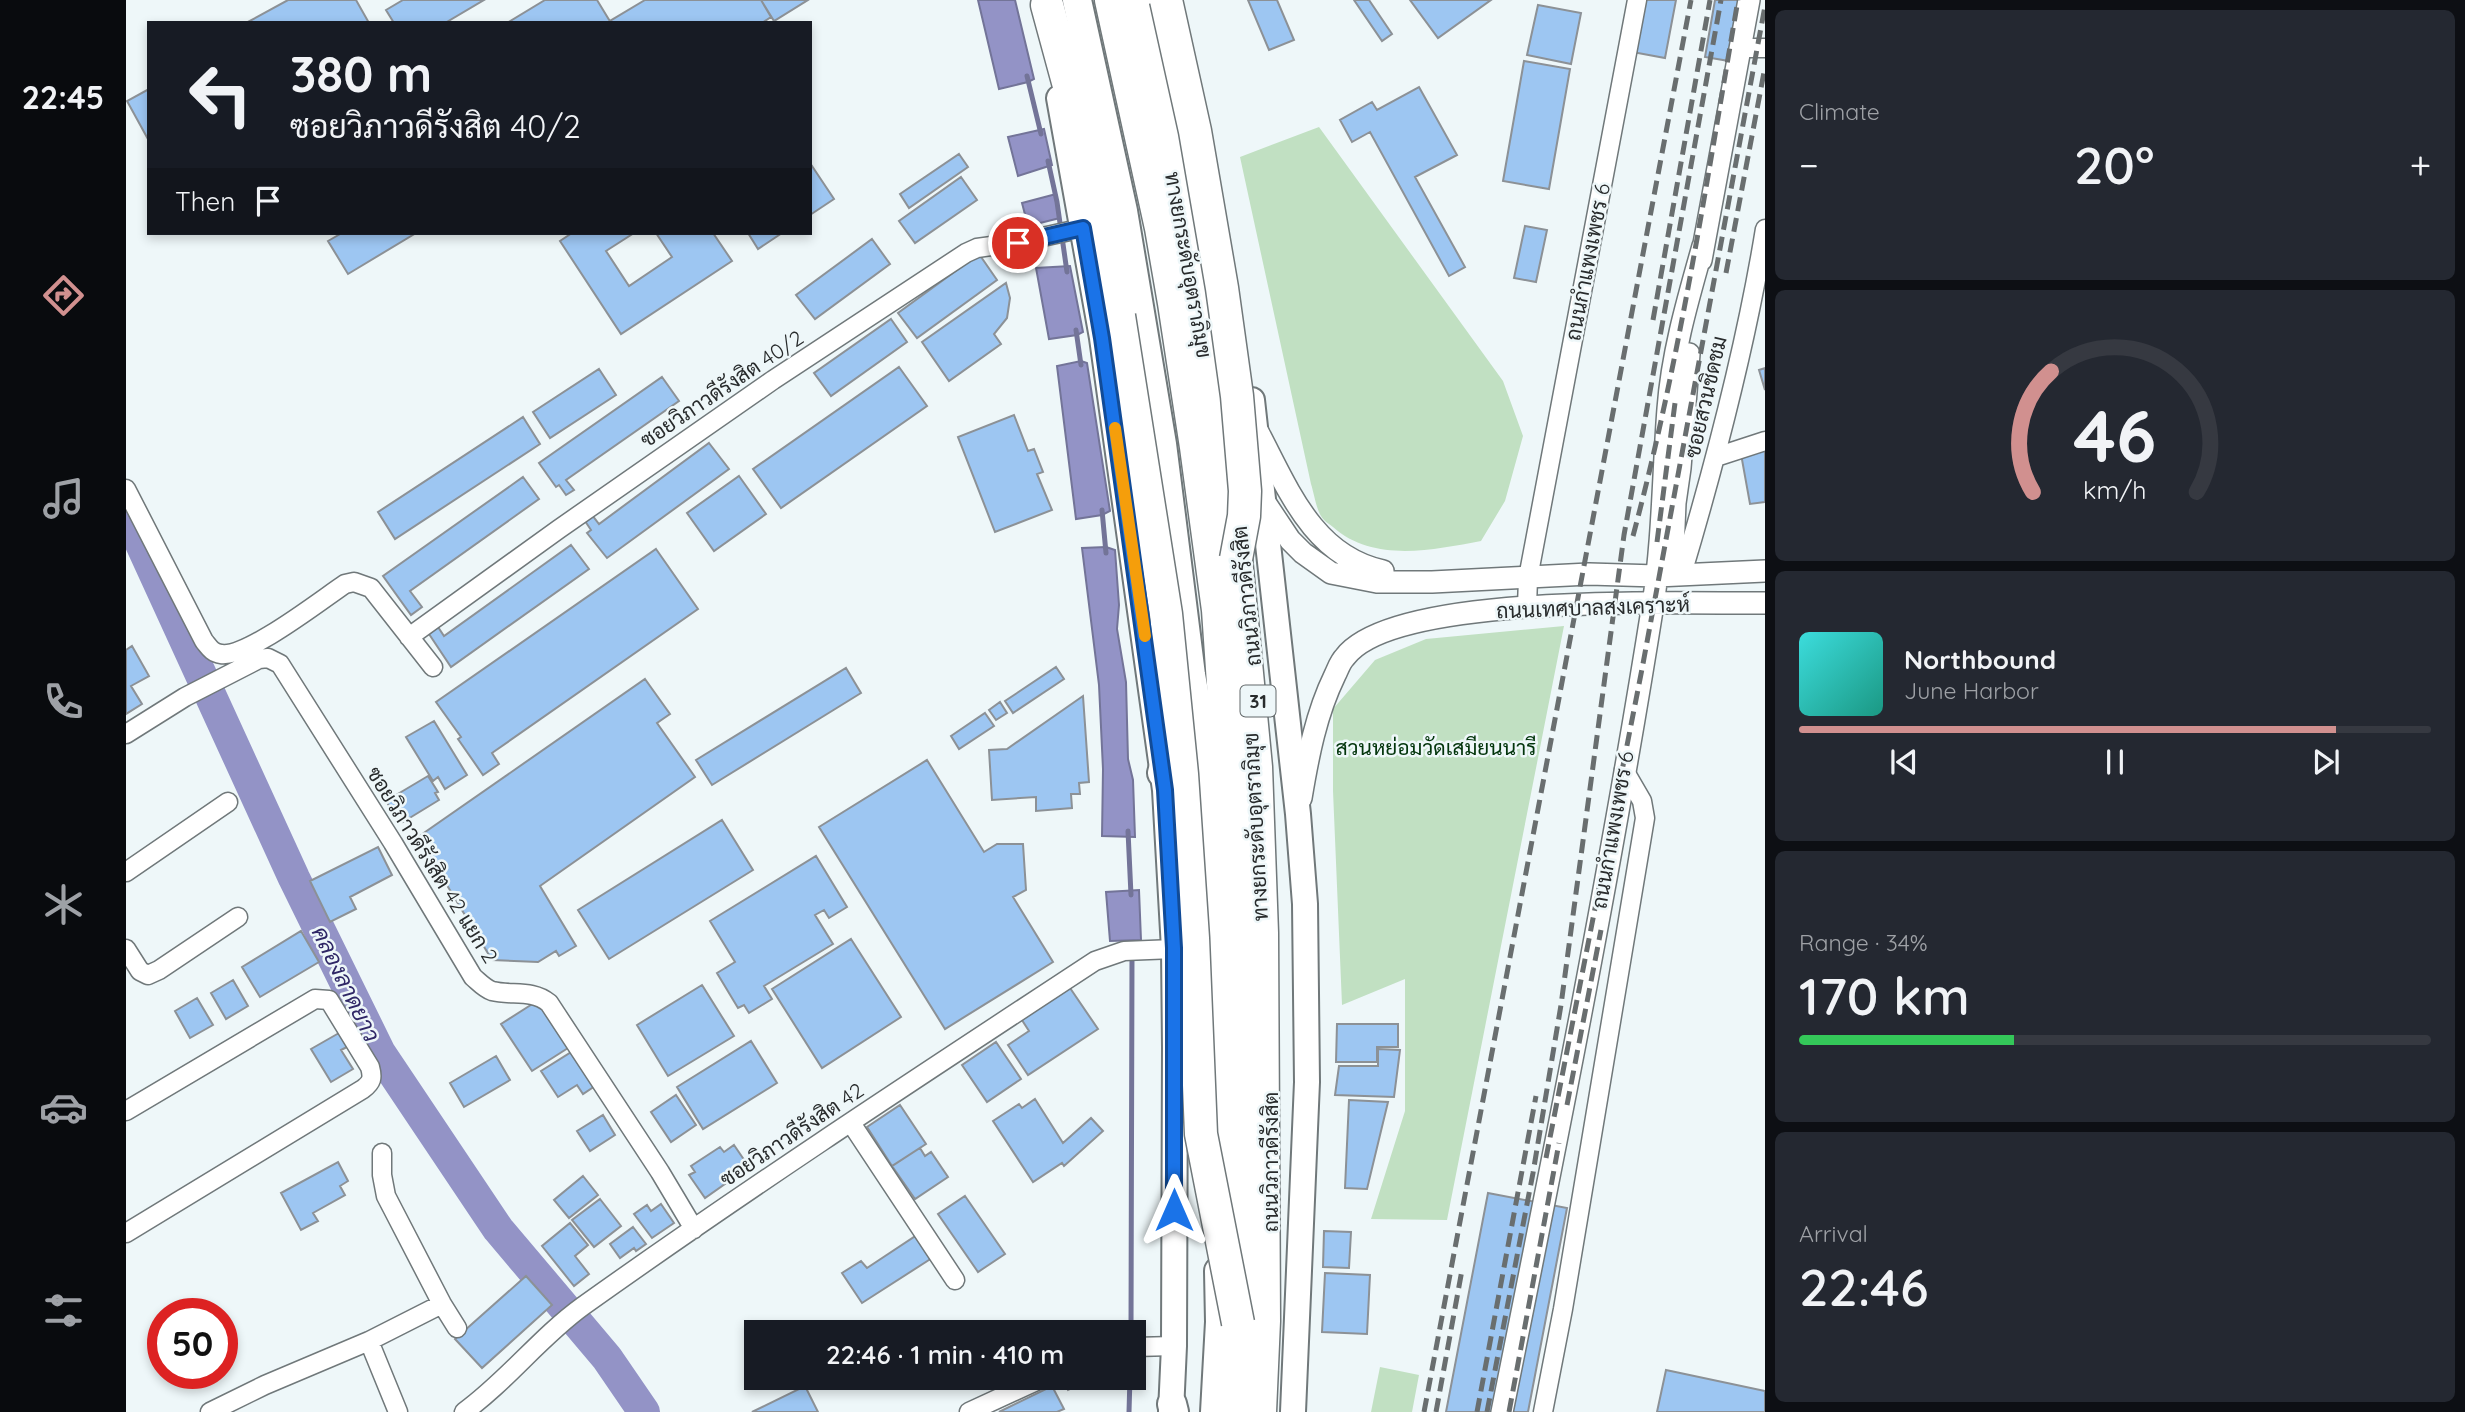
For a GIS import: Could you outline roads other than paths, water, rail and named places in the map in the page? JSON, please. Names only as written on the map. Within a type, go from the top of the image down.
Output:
[{"type":"highway","name":"ทางยกระดับอุตราภิมุข","points":[[1111,0],[1158,215],[1174,303],[1218,610],[1229,772],[1234,936],[1238,1322],[1233,1412]]},
{"type":"highway","name":"ทางยกระดับอุตราภิมุข","points":[[1135,0],[1195,289],[1236,559],[1256,767],[1262,933],[1264,1321],[1260,1412]]},
{"type":"highway","name":"ถนนวิภาวดีรังสิต","points":[[1135,0],[1201,293],[1232,458],[1266,762],[1270,943],[1271,1318],[1268,1412]]},
{"type":"highway","points":[[1166,0],[1195,131],[1237,396],[1245,491],[1244,516],[1236,559]]},
{"type":"highway","points":[[1056,2],[1119,316],[1166,614],[1182,774],[1201,1134],[1238,1322]]},
{"type":"highway","points":[[1056,2],[1123,211],[1162,444],[1191,675],[1208,771],[1220,1322],[1215,1412]]},
{"type":"highway","points":[[1162,773],[1191,675]]},
{"type":"main road","name":"ถนนวิภาวดีรังสิต","points":[[1181,0],[1229,246],[1264,501],[1298,814],[1305,904],[1307,1082],[1293,1412]]},
{"type":"main road","points":[[1056,2],[1058,91],[1074,230],[1104,351],[1162,773],[1174,948],[1172,1409]]},
{"type":"street","name":"ถนนกำแพงเพชร 6","points":[[1527,607],[1528,578],[1637,0]]},
{"type":"street","name":"ถนนกำแพงเพชร 6","points":[[1502,1412],[1653,604],[1670,574],[1668,406],[1681,324],[1703,246],[1749,0]]},
{"type":"street","points":[[1740,48],[1765,48]]},
{"type":"street","name":"ซอยสวนชิดชม","points":[[1670,574],[1716,457],[1760,286],[1765,229]]},
{"type":"street","name":"ซอยวิภาวดีรังสิต 40/2","points":[[409,638],[559,529],[773,380],[966,253],[1074,230]]},
{"type":"street","points":[[1255,427],[1296,506],[1309,524],[1336,551],[1373,569],[1432,582]]},
{"type":"street","points":[[1716,457],[1765,441]]},
{"type":"street","points":[[126,489],[204,641],[212,651],[221,654],[234,653],[253,645],[345,584],[354,583],[371,588],[433,667]]},
{"type":"street","name":"ถนนเทศบาลสงเคราะห์","points":[[1264,501],[1290,540],[1303,553],[1331,573],[1377,582],[1765,571]]},
{"type":"street","name":"ถนนเทศบาลสงเคราะห์","points":[[1298,814],[1311,740],[1327,691],[1344,657],[1361,641],[1382,631],[1419,621],[1527,607],[1765,603]]},
{"type":"street","name":"ซอยวิภาวดีรังสิต 42 แยก 2","points":[[126,734],[185,697],[259,659],[268,658],[280,664],[393,843],[473,977],[482,986],[493,991],[542,996],[549,1003],[660,1172],[694,1229]]},
{"type":"street","points":[[1544,1412],[1645,818],[1642,801],[1624,770]]},
{"type":"street","points":[[126,872],[228,802]]},
{"type":"street","points":[[126,949],[140,971],[148,975],[159,971],[238,917]]},
{"type":"street","name":"ซอยวิภาวดีรังสิต 42","points":[[464,1412],[485,1396],[580,1308],[850,1123],[1094,961],[1131,950],[1174,948]]},
{"type":"street","points":[[126,1111],[315,999],[329,1000],[373,1075],[371,1083],[363,1089],[126,1233]]},
{"type":"street","points":[[850,1123],[955,1280]]},
{"type":"street","points":[[382,1153],[386,1196],[457,1328]]},
{"type":"street","points":[[209,1412],[369,1341],[442,1304]]},
{"type":"street","points":[[369,1341],[398,1412]]},
{"type":"street","points":[[1146,1347],[1174,1346]]},
{"type":"street","points":[[969,1412],[1017,1390]]},
{"type":"water","points":[[978,0],[1015,0],[1034,79],[999,89]]},
{"type":"water","points":[[1044,129],[1052,165],[1018,176],[1008,137]]},
{"type":"water","points":[[1056,194],[1060,218],[1028,226],[1022,203]]},
{"type":"water","points":[[1070,266],[1083,332],[1049,339],[1036,268]]},
{"type":"water","points":[[1081,361],[1087,363],[1110,511],[1076,519],[1057,366]]},
{"type":"water","points":[[1106,547],[1115,550],[1119,605],[1117,629],[1126,682],[1128,759],[1133,780],[1135,837],[1102,836],[1103,769],[1099,685],[1082,548]]},
{"type":"water","points":[[1139,890],[1141,940],[1110,941],[1106,892]]},
{"type":"waterway","points":[[1027,76],[1041,134]]},
{"type":"waterway","points":[[1048,161],[1067,272]]},
{"type":"waterway","points":[[1076,330],[1081,365]]},
{"type":"waterway","points":[[1102,510],[1106,553]]},
{"type":"waterway","name":"คลองลาดยาว","points":[[126,511],[294,878],[380,1053],[498,1229],[607,1358],[644,1412]]},
{"type":"waterway","points":[[1128,831],[1131,895]]},
{"type":"waterway","points":[[1131,1320],[1132,953]]},
{"type":"waterway","points":[[1129,1412],[1130,1390]]},
{"type":"railway","points":[[1424,1412],[1691,0]]},
{"type":"railway","points":[[1653,320],[1710,0]]},
{"type":"railway","points":[[1487,1412],[1533,1173],[1561,1005],[1624,535],[1721,0]]},
{"type":"railway","points":[[1633,536],[1679,336],[1738,0]]},
{"type":"railway","points":[[1546,1158],[1642,669],[1765,6]]},
{"type":"railway","points":[[1726,273],[1765,67]]},
{"type":"railway","points":[[1657,542],[1675,403]]},
{"type":"railway","points":[[1567,1105],[1601,930]]},
{"type":"railway","points":[[1477,1412],[1536,1096]]},
{"type":"railway","points":[[1509,1412],[1559,1143]]},
{"type":"railway","points":[[1436,1412],[1462,1270]]},
{"type":"park label","name":"สวนหย่อมวัดเสมียนนารี","points":[[1436,748]]}]
